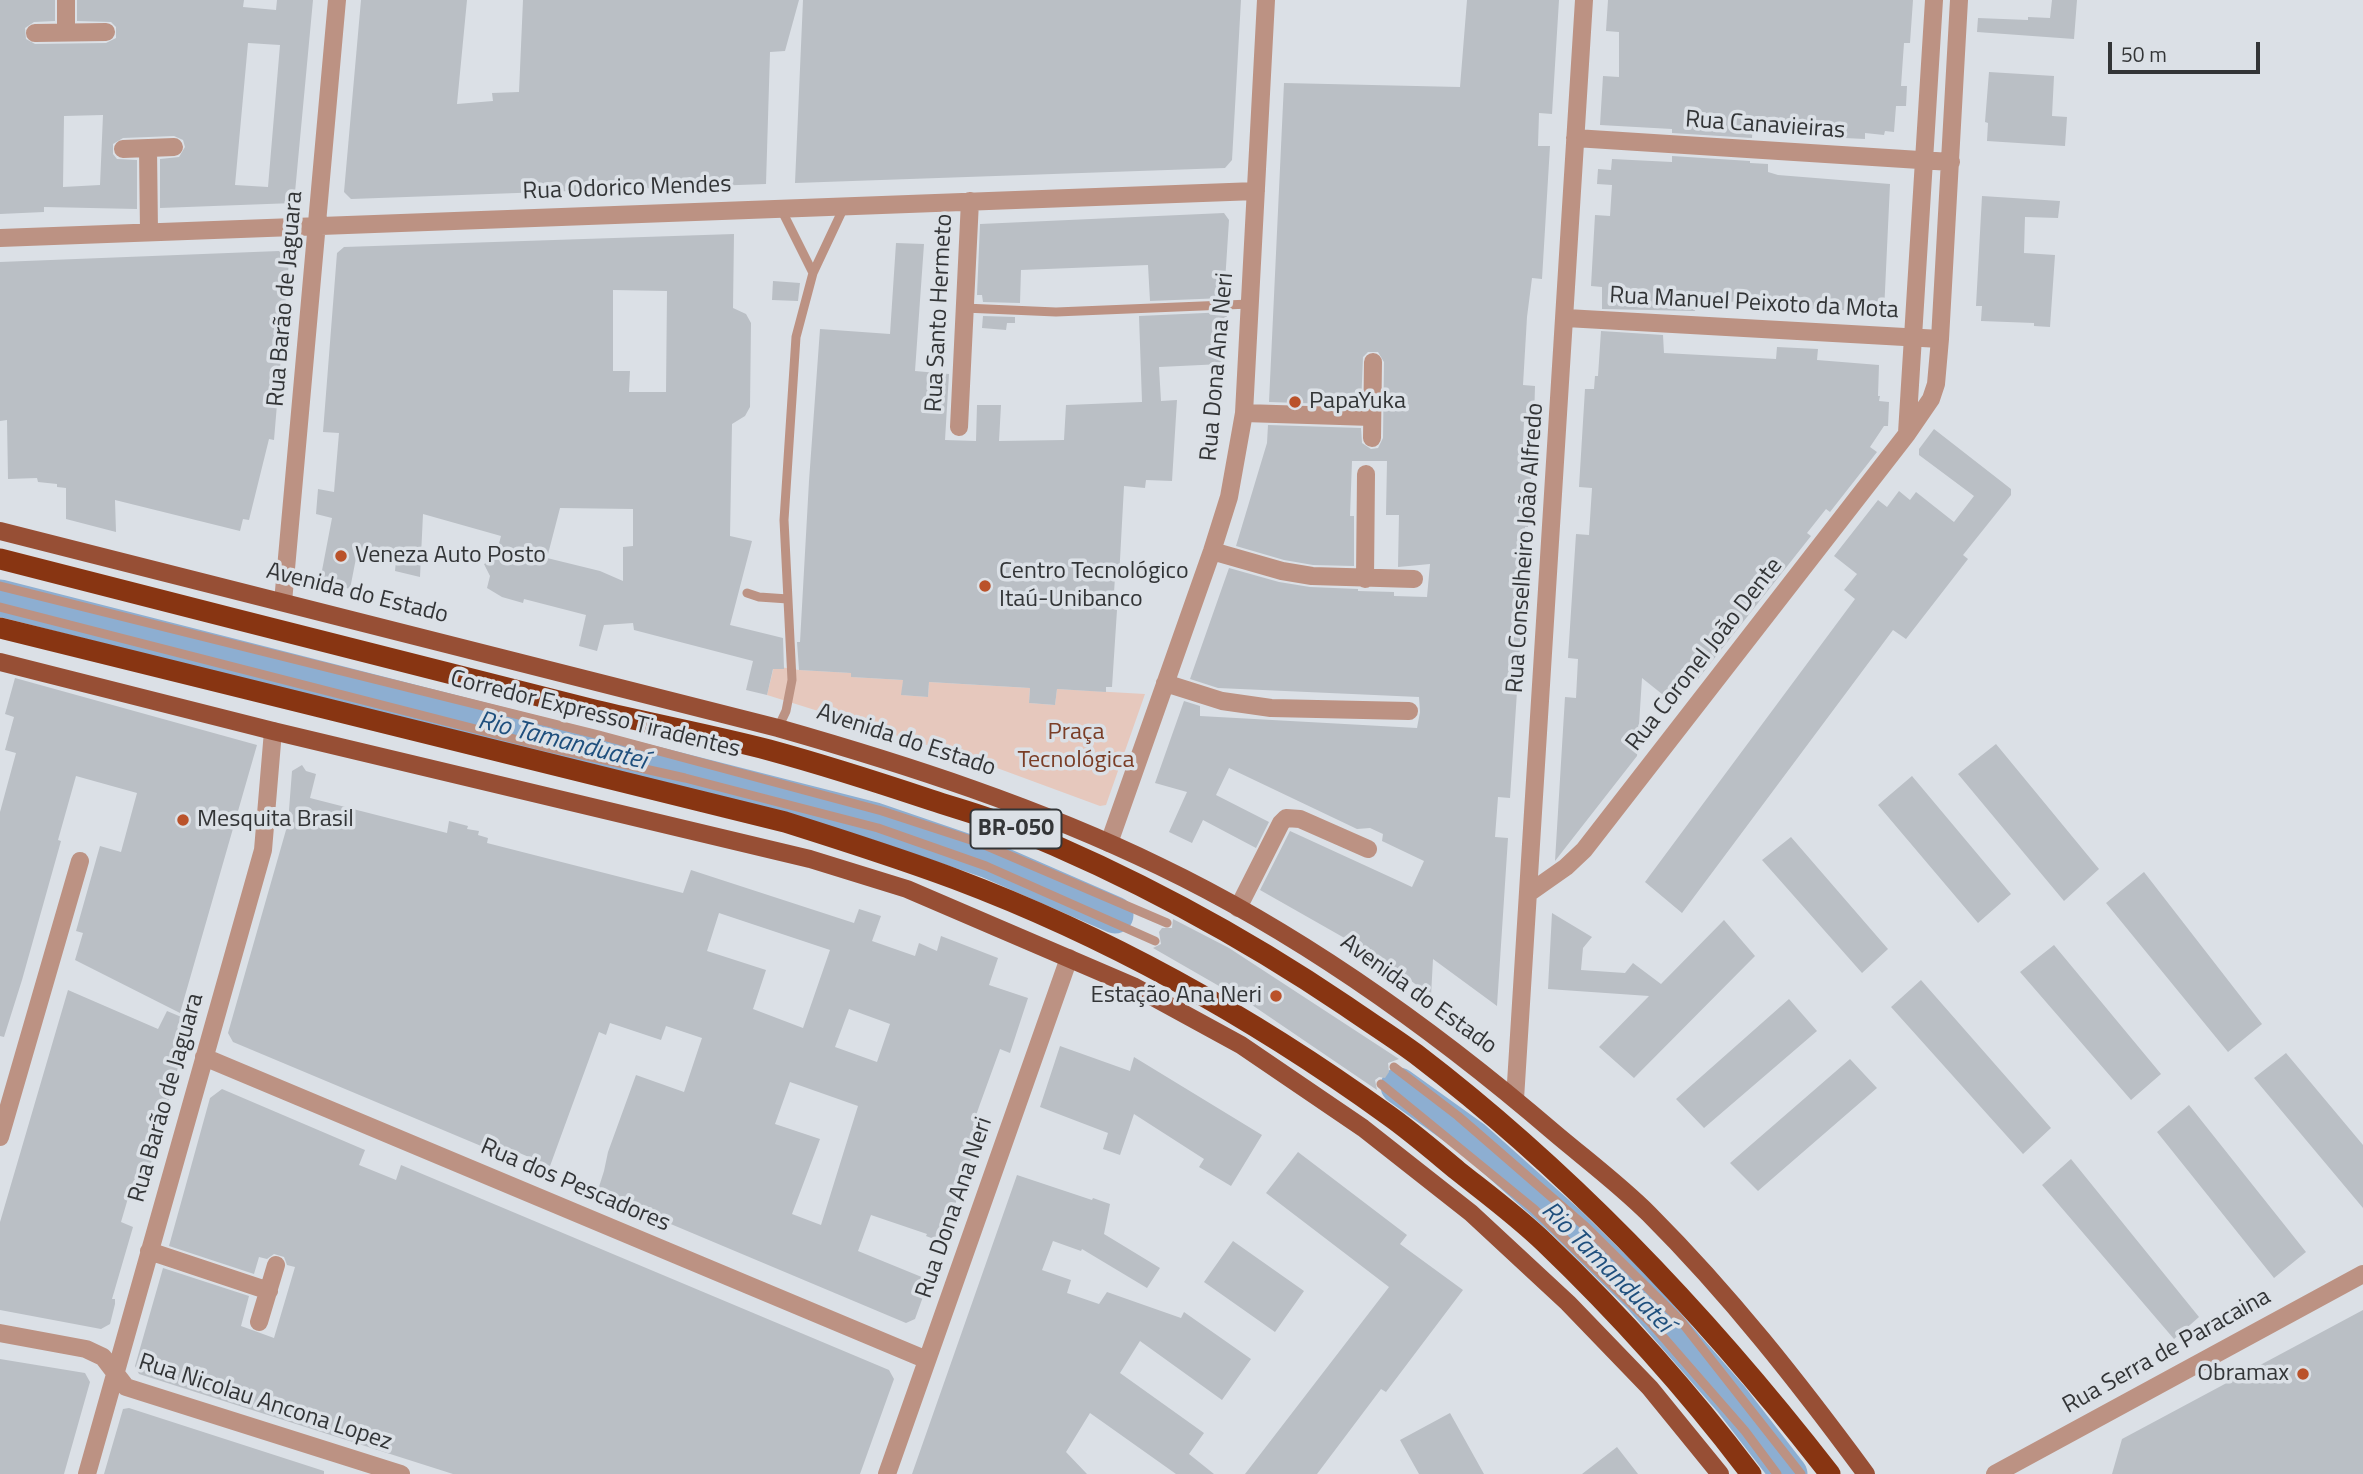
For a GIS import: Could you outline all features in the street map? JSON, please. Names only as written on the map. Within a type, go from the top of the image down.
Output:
[{"type":"highway","name":"Avenida do Estado","points":[[0,559],[848,772],[1005,825],[1073,854],[1175,904],[1246,941],[1320,989],[1412,1051],[1486,1110],[1622,1234],[1688,1303],[1782,1412],[1830,1474]]},
{"type":"highway","name":"BR-050","points":[[0,628],[785,822],[882,852],[956,879],[1019,905],[1114,950],[1180,982],[1274,1039],[1389,1115],[1543,1241],[1631,1331],[1751,1474]]},
{"type":"main road","name":"Avenida do Estado","points":[[0,531],[778,728],[885,758],[968,786],[1166,869],[1292,939],[1407,1016],[1515,1099],[1646,1211],[1704,1271],[1768,1345],[1866,1474]]},
{"type":"main road","points":[[0,662],[273,731],[810,859],[907,889],[1133,986],[1241,1045],[1363,1128],[1460,1204],[1569,1303],[1650,1388],[1720,1474]]},
{"type":"street","points":[[66,0],[66,32]]},
{"type":"street","name":"Rua Barão de Jaguara","points":[[283,602],[337,0]]},
{"type":"street","name":"Rua Dona Ana Neri","points":[[1109,843],[1212,551],[1228,497],[1244,413],[1266,0]]},
{"type":"street","name":"Rua Conselheiro João Alfredo","points":[[1515,1099],[1584,0]]},
{"type":"street","points":[[1907,434],[1934,0]]},
{"type":"street","name":"Rua Coronel João Dente","points":[[1529,893],[1566,867],[1584,850],[1907,434],[1931,399],[1936,384],[1940,339],[1959,0]]},
{"type":"street","points":[[35,33],[106,32]]},
{"type":"street","name":"Rua Canavieiras","points":[[1575,138],[1951,162]]},
{"type":"street","points":[[148,148],[149,232]]},
{"type":"street","points":[[123,149],[174,148]]},
{"type":"street","name":"Rua Odorico Mendes","points":[[0,238],[1256,191]]},
{"type":"street","name":"Rua Santo Hermeto","points":[[958,427],[970,201]]},
{"type":"street","name":"Rua Manuel Peixoto da Mota","points":[[1566,318],[1940,339]]},
{"type":"street","points":[[1372,438],[1373,362]]},
{"type":"street","points":[[1244,413],[1372,417]]},
{"type":"street","points":[[1365,579],[1366,474]]},
{"type":"street","points":[[1212,551],[1282,571],[1312,576],[1414,579]]},
{"type":"street","points":[[1165,683],[1222,701],[1270,708],[1409,711]]},
{"type":"street","name":"Rua Barão de Jaguara","points":[[87,1474],[263,850],[273,731]]},
{"type":"street","points":[[1238,908],[1286,818],[1300,819],[1368,849]]},
{"type":"street","points":[[0,1138],[80,860]]},
{"type":"street","name":"Rua Dona Ana Neri","points":[[887,1474],[1069,958]]},
{"type":"street","name":"Rua dos Pescadores","points":[[204,1057],[927,1360]]},
{"type":"street","points":[[149,1251],[269,1291]]},
{"type":"street","points":[[259,1322],[276,1265]]},
{"type":"street","name":"Rua Serra de Paracaina","points":[[1995,1474],[2363,1274]]},
{"type":"street","name":"Rua Nicolau Ancona Lopez","points":[[0,1334],[86,1349],[103,1357],[126,1387],[401,1474]]},
{"type":"lane","points":[[778,728],[786,711],[792,680],[785,520],[796,337],[813,273],[845,205]]},
{"type":"lane","points":[[781,208],[813,273]]},
{"type":"lane","points":[[964,308],[1056,312],[1250,304]]},
{"type":"lane","name":"Corredor Expresso Tiradentes","points":[[0,586],[599,735],[882,811],[980,844],[1167,923]]},
{"type":"lane","points":[[747,593],[759,597],[788,599]]},
{"type":"lane","name":"Corredor Expresso Tiradentes","points":[[0,607],[538,745],[685,778],[878,828],[986,866],[1155,941]]},
{"type":"lane","points":[[1394,1067],[1458,1116],[1586,1227],[1680,1320],[1801,1474]]},
{"type":"lane","points":[[1381,1084],[1534,1209],[1650,1322],[1745,1431],[1777,1474]]},
{"type":"green space","name":"Praça Tecnológica","points":[[774,666],[852,673],[852,677],[903,680],[902,695],[928,697],[929,682],[1030,688],[1029,703],[1055,705],[1057,689],[1145,694],[1106,805],[1100,806],[978,761],[767,695]]},
{"type":"building","points":[[0,0],[55,0],[55,21],[34,22],[25,28],[26,39],[35,44],[106,43],[116,38],[116,27],[111,22],[77,21],[77,0],[244,0],[243,7],[276,10],[277,0],[313,0],[294,203],[160,208],[160,159],[179,157],[185,147],[183,140],[174,136],[123,138],[113,144],[113,154],[117,159],[137,160],[137,209],[44,207],[44,212],[0,214]],"holes":[[[248,43],[280,45],[268,187],[235,185]],[[103,115],[100,185],[63,187],[64,116]]]},
{"type":"building","points":[[361,0],[467,0],[457,104],[493,101],[492,93],[519,92],[523,0],[799,0],[785,51],[770,52],[766,184],[351,199],[344,192]]},
{"type":"building","points":[[803,0],[1241,0],[1232,160],[1225,168],[795,183]]},
{"type":"building","points":[[1467,0],[1559,0],[1552,114],[1539,113],[1538,146],[1550,146],[1542,279],[1532,278],[1527,317],[1523,385],[1535,386],[1534,422],[1524,422],[1522,461],[1532,461],[1528,527],[1525,527],[1524,585],[1510,798],[1498,797],[1495,837],[1508,838],[1497,1006],[1433,959],[1431,996],[1385,961],[1260,890],[1290,831],[1412,887],[1424,861],[1382,841],[1383,834],[1370,828],[1357,829],[1229,768],[1216,795],[1269,822],[1256,848],[1203,820],[1192,843],[1169,832],[1187,792],[1155,783],[1184,701],[1200,706],[1200,716],[1417,728],[1419,697],[1218,688],[1190,679],[1229,568],[1279,582],[1310,587],[1394,592],[1394,596],[1427,597],[1430,564],[1398,567],[1399,515],[1386,515],[1387,461],[1352,461],[1350,516],[1354,516],[1354,566],[1313,565],[1236,546],[1267,443],[1268,425],[1361,428],[1362,443],[1371,449],[1378,448],[1383,438],[1384,362],[1378,352],[1368,352],[1363,357],[1361,405],[1269,402],[1284,83],[1460,87]]},
{"type":"building","points":[[1608,0],[1913,0],[1910,43],[1904,43],[1901,86],[1907,86],[1906,106],[1896,106],[1894,132],[1885,131],[1884,135],[1865,133],[1865,139],[1783,135],[1784,125],[1753,122],[1752,138],[1672,133],[1672,129],[1600,125],[1603,76],[1619,77],[1619,32],[1606,31]]},
{"type":"building","points":[[2052,0],[2077,0],[2074,39],[1977,32],[1978,18],[2050,18]]},
{"type":"building","points":[[1989,72],[2054,76],[2052,116],[2067,117],[2065,146],[1987,141],[1988,123],[1985,122]]},
{"type":"building","points":[[1672,156],[1768,164],[1768,172],[1778,175],[1890,184],[1884,312],[1775,307],[1776,301],[1742,299],[1742,302],[1696,303],[1695,311],[1602,309],[1602,287],[1591,286],[1595,215],[1610,216],[1612,185],[1597,184],[1598,169],[1611,170],[1612,159],[1672,162]]},
{"type":"building","points":[[1982,196],[2060,201],[2058,218],[2025,217],[2024,253],[2055,255],[2050,327],[2034,326],[2034,323],[1981,321],[1982,306],[1976,306]]},
{"type":"building","points":[[1224,213],[1229,220],[1224,298],[1150,301],[1148,265],[1021,270],[1020,303],[983,302],[982,295],[977,295],[980,224]]},
{"type":"building","points":[[734,234],[733,308],[746,314],[751,323],[750,407],[745,416],[732,424],[730,536],[752,541],[730,625],[783,638],[784,669],[773,669],[767,695],[746,690],[753,661],[634,630],[633,623],[604,625],[597,651],[579,646],[586,615],[524,599],[523,603],[502,597],[487,588],[490,576],[484,564],[495,559],[501,536],[423,514],[420,577],[395,571],[396,561],[357,553],[350,589],[320,581],[332,518],[316,514],[318,489],[334,492],[339,433],[323,432],[337,253],[344,247]],"holes":[[[613,290],[667,291],[666,392],[629,392],[630,371],[613,371]],[[560,508],[633,509],[633,546],[623,547],[623,581],[600,571],[547,558]]]},
{"type":"building","points":[[896,243],[924,244],[915,371],[949,374],[945,440],[976,441],[977,405],[1001,405],[999,441],[1064,440],[1066,405],[1142,402],[1139,316],[1227,312],[1227,329],[1223,329],[1222,364],[1159,367],[1161,401],[1177,400],[1172,481],[1146,480],[1145,488],[1124,486],[1119,578],[1115,577],[1113,609],[1117,610],[1112,687],[1106,687],[1106,692],[1057,689],[1055,705],[1029,703],[1030,688],[929,682],[928,697],[901,695],[903,680],[799,670],[797,642],[800,642],[820,329],[890,334]]},
{"type":"building","points":[[279,251],[289,261],[274,440],[269,439],[249,520],[243,519],[240,531],[115,500],[116,532],[66,519],[66,488],[38,482],[37,478],[8,479],[7,420],[0,421],[0,262]]},
{"type":"building","points":[[773,281],[800,283],[798,301],[772,300]]},
{"type":"building","points":[[983,316],[1015,317],[1015,323],[1007,323],[1006,330],[982,328]]},
{"type":"building","points":[[1601,331],[1663,335],[1664,353],[1776,359],[1777,347],[1818,349],[1817,360],[1879,365],[1878,396],[1879,401],[1889,402],[1888,426],[1884,426],[1870,447],[1877,452],[1830,512],[1826,509],[1807,533],[1811,536],[1698,679],[1691,673],[1684,686],[1679,683],[1667,698],[1642,678],[1637,756],[1555,861],[1565,697],[1576,698],[1578,659],[1568,658],[1576,534],[1589,535],[1592,488],[1579,487],[1585,389],[1594,389],[1595,376],[1598,376]]},
{"type":"building","points":[[1934,429],[2011,489],[2011,495],[1963,555],[1968,559],[1906,639],[1893,630],[1682,913],[1645,882],[1855,599],[1844,590],[1857,574],[1834,556],[1878,500],[1887,507],[1899,491],[1910,500],[1916,492],[1954,522],[1974,496],[1919,455],[1919,449]]},
{"type":"building","name":"Mesquita Brasil","points":[[15,678],[257,745],[180,1013],[75,960],[83,933],[76,931],[100,846],[121,852],[137,793],[76,776],[58,840],[61,841],[22,980],[4,1037],[0,1036],[0,812],[16,753],[5,750],[14,717],[5,714]]},
{"type":"building","points":[[1996,744],[2099,869],[2064,901],[1958,774]]},
{"type":"building","points":[[302,765],[306,771],[316,774],[310,798],[447,833],[449,821],[479,831],[478,835],[488,838],[487,843],[683,893],[691,870],[854,923],[859,909],[881,916],[872,941],[915,956],[919,943],[937,951],[941,936],[998,958],[989,985],[1028,998],[1010,1053],[1000,1049],[980,1104],[973,1124],[982,1127],[942,1242],[926,1236],[927,1234],[871,1215],[858,1251],[929,1280],[915,1319],[906,1323],[597,1193],[608,1152],[636,1075],[684,1092],[702,1038],[666,1026],[661,1040],[610,1023],[606,1035],[599,1032],[550,1166],[496,1143],[493,1151],[233,1042],[228,1033],[288,823],[292,771]],"holes":[[[719,913],[830,950],[803,1028],[753,1009],[766,970],[707,951]],[[849,1009],[890,1024],[877,1062],[835,1047]],[[790,1082],[858,1106],[821,1225],[792,1214],[820,1139],[775,1124]]]},
{"type":"building","points":[[1912,776],[2011,894],[1978,923],[1878,805]]},
{"type":"building","points":[[1791,837],[1888,949],[1862,973],[1762,860]]},
{"type":"building","points":[[2144,872],[2262,1024],[2228,1052],[2106,903]]},
{"type":"building","points":[[1552,913],[1592,937],[1583,948],[1581,970],[1625,973],[1633,963],[1661,984],[1724,920],[1755,956],[1634,1078],[1599,1047],[1649,996],[1548,989]]},
{"type":"building","points":[[1173,919],[1229,948],[1399,1059],[1388,1063],[1389,1072],[1385,1078],[1379,1077],[1375,1080],[1377,1090],[1252,1005],[1153,948],[1161,944],[1159,932],[1162,928],[1172,928]]},
{"type":"building","points":[[2054,945],[2161,1074],[2131,1100],[2020,972]]},
{"type":"building","points":[[1921,980],[2051,1128],[2023,1154],[1891,1007]]},
{"type":"building","points":[[68,990],[158,1029],[167,1011],[191,1021],[143,1192],[131,1187],[121,1222],[133,1227],[112,1299],[115,1299],[115,1304],[110,1324],[101,1329],[0,1310],[0,1222]]},
{"type":"building","points":[[1789,999],[1817,1031],[1704,1128],[1676,1099]]},
{"type":"building","points":[[1060,1046],[1130,1071],[1134,1057],[1262,1135],[1231,1186],[1199,1167],[1204,1159],[1134,1114],[1120,1155],[1103,1149],[1108,1133],[1040,1107]]},
{"type":"building","points":[[2286,1053],[2363,1145],[2363,1208],[2254,1078]]},
{"type":"building","points":[[1850,1059],[1877,1088],[1758,1191],[1730,1163]]},
{"type":"building","points":[[222,1089],[365,1150],[359,1165],[396,1180],[401,1165],[889,1370],[894,1379],[860,1474],[453,1474],[139,1374],[135,1366],[163,1268],[249,1296],[241,1326],[274,1338],[295,1267],[287,1265],[284,1257],[274,1254],[267,1259],[259,1257],[254,1274],[169,1246],[210,1098]]},
{"type":"building","points":[[2189,1105],[2306,1252],[2274,1278],[2157,1132]]},
{"type":"building","points":[[1298,1152],[1407,1235],[1400,1244],[1463,1290],[1386,1392],[1381,1389],[1317,1474],[1245,1474],[1389,1287],[1266,1193]]},
{"type":"building","points":[[2071,1159],[2199,1317],[2174,1339],[2042,1185]]},
{"type":"building","points":[[1017,1175],[1110,1204],[1104,1234],[1160,1268],[1147,1288],[1082,1249],[1081,1251],[1053,1241],[1042,1270],[1071,1280],[1067,1293],[1099,1304],[1107,1292],[1181,1318],[1184,1312],[1251,1359],[1222,1400],[1140,1341],[1120,1373],[1204,1433],[1189,1454],[1214,1474],[1176,1474],[1090,1413],[1066,1452],[1087,1474],[912,1474]]},
{"type":"building","points":[[1233,1241],[1304,1291],[1275,1332],[1204,1282]]},
{"type":"building","name":"Obramax","points":[[2363,1310],[2363,1474],[2112,1474],[2122,1439]]},
{"type":"building","points":[[0,1359],[85,1373],[90,1382],[64,1474],[0,1474]]},
{"type":"building","points":[[129,1408],[324,1471],[324,1474],[104,1474],[123,1409]]},
{"type":"building","points":[[1450,1413],[1484,1474],[1419,1474],[1400,1440]]},
{"type":"building","points":[[1617,1447],[1638,1474],[1582,1474]]},
{"type":"waterway","name":"Rio Tamanduateí","points":[[0,598],[875,821],[989,860],[1115,915]]},
{"type":"waterway","name":"Rio Tamanduateí","points":[[1399,1086],[1473,1139],[1566,1222],[1641,1296],[1731,1399],[1789,1474]]},
{"type":"place","name":"PapaYuka","points":[[1295,402]]},
{"type":"place","name":"Veneza Auto Posto","points":[[341,556]]},
{"type":"place","name":"Centro Tecnológico Itaú-Unibanco","points":[[985,586]]},
{"type":"place","name":"Mesquita Brasil","points":[[183,820]]},
{"type":"place","name":"Estação Ana Neri","points":[[1276,996]]},
{"type":"place","name":"Obramax","points":[[2303,1374]]}]
